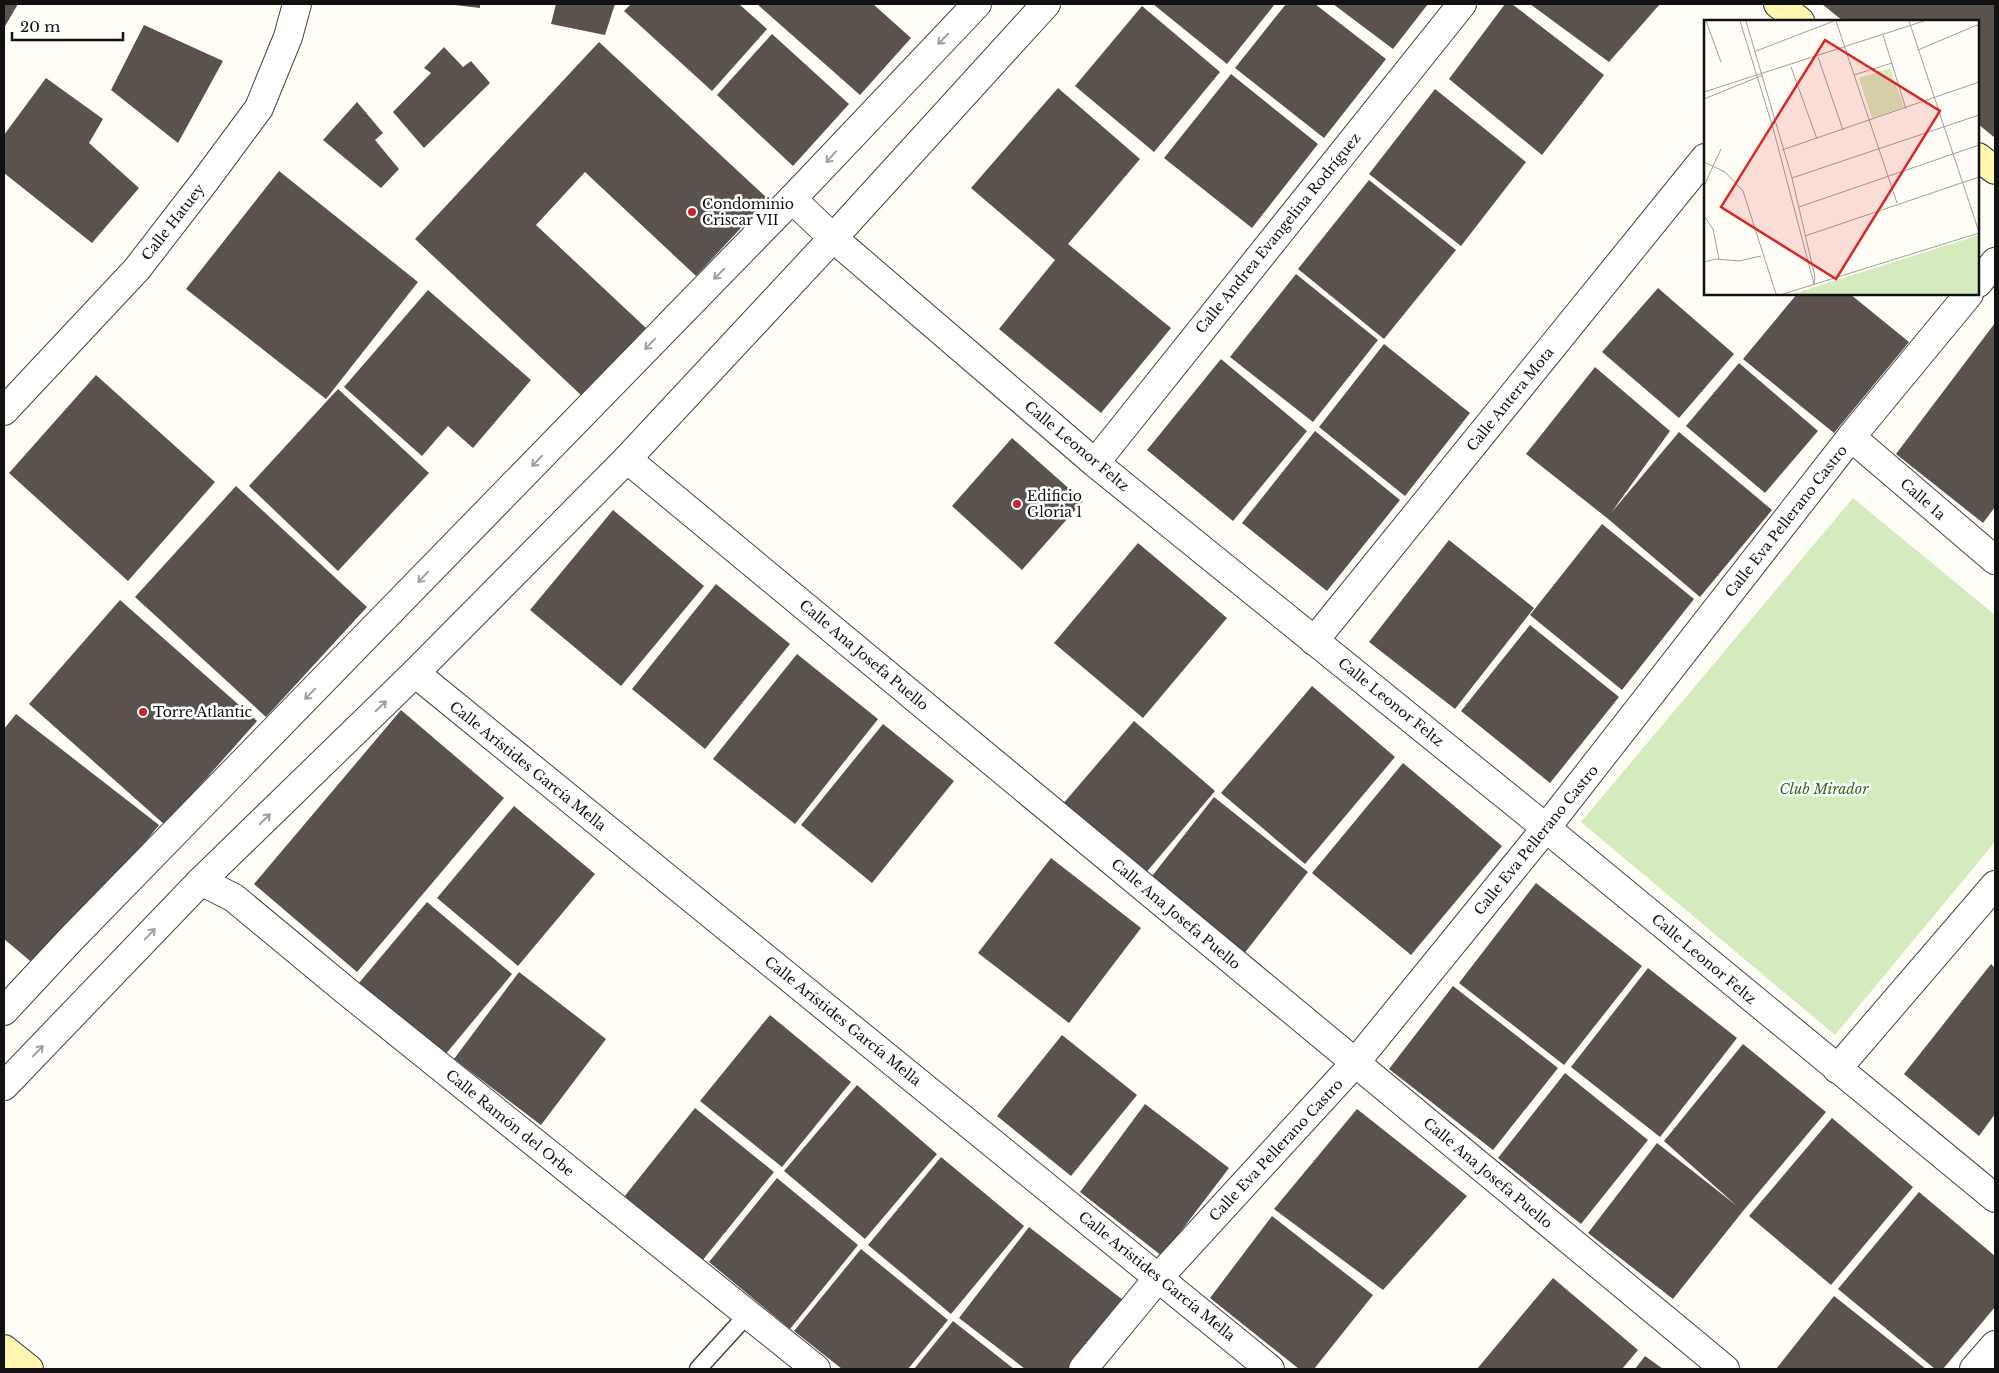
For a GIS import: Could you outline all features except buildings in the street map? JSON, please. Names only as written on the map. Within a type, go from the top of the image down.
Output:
[{"type":"main road","points":[[1778,4],[1799,20]]},
{"type":"main road","points":[[1979,158],[1995,170]]},
{"type":"main road","points":[[4,1349],[29,1369]]},
{"type":"street","name":"Calle Hatuey","points":[[4,412],[137,269],[259,108],[288,37],[297,4]]},
{"type":"street","points":[[4,1011],[85,925],[792,199],[977,4]]},
{"type":"street","points":[[4,1086],[201,881],[415,673],[627,458],[834,238],[1046,4]]},
{"type":"street","name":"Calle Andrea Evangelina Rodríguez","points":[[1095,462],[1462,4]]},
{"type":"street","name":"Calle Antera Mota","points":[[1314,641],[1704,159]]},
{"type":"street","name":"Calle Leonor Feltz","points":[[792,199],[834,238],[1095,462],[1546,828],[1995,1198]]},
{"type":"street","points":[[1979,282],[1995,262]]},
{"type":"street","name":"Calle Eva Pellerano Castro","points":[[1083,1369],[1159,1277],[1355,1063],[1546,828],[1851,437],[1968,295]]},
{"type":"street","name":"Calle 1a","points":[[1851,437],[1995,560]]},
{"type":"street","name":"Calle Ana Josefa Puello","points":[[627,458],[1725,1369]]},
{"type":"street","name":"Calle Arístides García Mella","points":[[415,673],[1270,1369]]},
{"type":"street","name":"Calle Ramón del Orbe","points":[[201,881],[234,898],[345,990],[816,1369]]},
{"type":"street","points":[[1837,1069],[1995,885]]},
{"type":"street","points":[[1974,1369],[1995,1345]]},
{"type":"lane","points":[[698,1369],[747,1315]]},
{"type":"green space","name":"Club Mirador","points":[[1853,498],[1995,615],[1995,842],[1835,1035],[1581,822]]},
{"type":"place","name":"Condominio Criscar VII","points":[[692,212]]},
{"type":"place","name":"Edificio Gloria 1","points":[[1017,504]]},
{"type":"place","name":"Torre Atlantic","points":[[143,712]]}]
